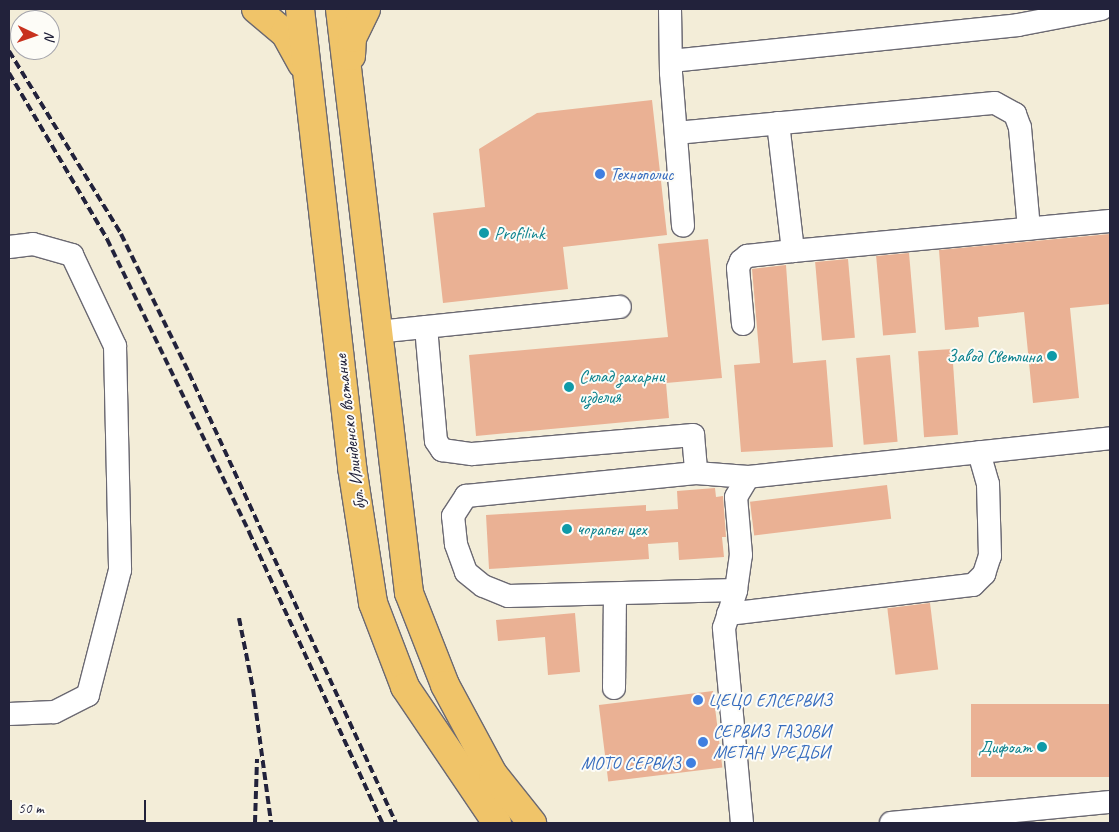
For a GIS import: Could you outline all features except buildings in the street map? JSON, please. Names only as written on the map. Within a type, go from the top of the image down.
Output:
[{"type":"main road","points":[[256,9],[285,33],[308,74]]},
{"type":"main road","name":"бул. Илинденско въстание","points":[[300,9],[352,466],[373,603],[405,687],[497,823]]},
{"type":"main road","points":[[340,9],[348,95],[409,593],[445,685],[493,774],[532,823]]},
{"type":"main road","points":[[348,95],[352,38],[366,9]]},
{"type":"street","points":[[670,9],[671,61],[683,226]]},
{"type":"street","points":[[671,61],[1018,25],[1101,9]]},
{"type":"street","points":[[676,133],[995,103],[1005,106],[1015,114],[1020,128],[1028,229]]},
{"type":"street","points":[[778,123],[793,252]]},
{"type":"street","points":[[743,324],[738,268],[741,261],[747,256],[1110,221]]},
{"type":"street","points":[[9,247],[33,244],[72,255],[115,346],[120,570],[88,695],[54,712],[9,714]]},
{"type":"street","points":[[377,332],[620,307]]},
{"type":"street","points":[[426,327],[436,441],[442,450],[472,454],[693,435],[696,473]]},
{"type":"street","points":[[736,590],[615,595],[508,596],[483,586],[466,572],[456,544],[453,516],[466,496],[696,473],[748,477],[1110,438]]},
{"type":"street","points":[[728,614],[973,585],[984,574],[990,556],[988,484],[979,452]]},
{"type":"street","points":[[742,823],[724,628],[736,590],[741,555],[736,497],[748,477]]},
{"type":"street","points":[[614,688],[615,595]]},
{"type":"street","points":[[891,823],[973,819],[1110,802]]},
{"type":"railway","points":[[9,51],[121,234],[189,373],[396,823]]},
{"type":"railway","points":[[9,73],[107,239],[249,532],[382,823]]},
{"type":"railway","points":[[239,618],[253,689],[271,823]]},
{"type":"railway","points":[[255,823],[257,759]]},
{"type":"place","name":"Технополис","points":[[600,174]]},
{"type":"place","name":"Profilink","points":[[484,233]]},
{"type":"place","name":"Завод Светлина","points":[[1052,356]]},
{"type":"place","name":"Склад захарни изделия","points":[[569,387]]},
{"type":"place","name":"чорапен цех","points":[[567,529]]},
{"type":"place","name":"ЦЕЦО ЕЛСЕРВИЗ","points":[[698,700]]},
{"type":"place","name":"СЕРВИЗ ГАЗОВИ МЕТАН УРЕДБИ","points":[[703,742]]},
{"type":"place","name":"Дифоат","points":[[1042,747]]},
{"type":"place","name":"МОТО СЕРВИЗ","points":[[691,763]]}]
